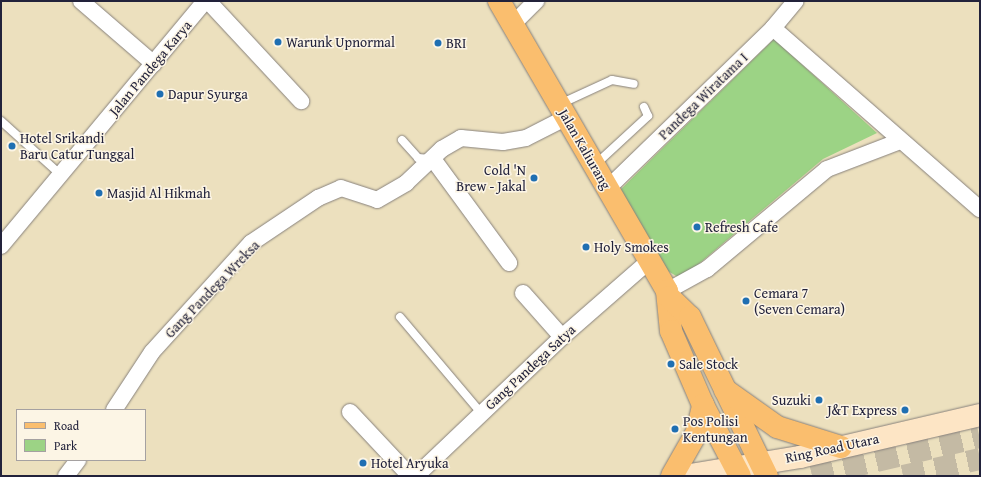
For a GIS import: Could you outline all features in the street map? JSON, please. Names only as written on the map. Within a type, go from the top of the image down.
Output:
[{"type":"main road","name":"Jalan Kaliurang","points":[[498,1],[513,24],[595,165],[648,262],[668,294],[690,318],[764,469]]},
{"type":"main road","name":"Jalan Kaliurang","points":[[668,294],[671,331],[703,405],[737,471]]},
{"type":"main road","points":[[725,390],[777,427],[841,447]]},
{"type":"main road","points":[[672,476],[697,432],[703,405]]},
{"type":"street","points":[[81,1],[154,64]]},
{"type":"street","points":[[207,1],[301,101]]},
{"type":"street","name":"Jalan Pandega Karya","points":[[1,246],[207,1]]},
{"type":"street","points":[[513,24],[536,1]]},
{"type":"street","name":"Pandega Wiratama I","points":[[608,188],[773,28],[789,4]]},
{"type":"street","points":[[773,28],[900,141],[979,203]]},
{"type":"street","name":"Gang Pandega Wreksa","points":[[115,409],[152,352],[251,243],[318,198],[341,188],[377,200],[406,183],[442,149],[461,138],[503,142],[526,138],[563,110]]},
{"type":"street","points":[[668,294],[707,269],[827,169],[900,141]]},
{"type":"street","points":[[433,159],[509,263]]},
{"type":"street","name":"Gang Pandega Satya","points":[[416,476],[562,337],[648,262]]},
{"type":"street","points":[[523,293],[562,337]]},
{"type":"street","points":[[350,412],[410,476]]},
{"type":"street","name":"Ring Road Utara","points":[[684,476],[764,469],[841,447],[980,415]]},
{"type":"lane","points":[[563,110],[612,80],[634,84]]},
{"type":"lane","points":[[595,165],[648,116],[644,107]]},
{"type":"lane","points":[[1,121],[61,175]]},
{"type":"lane","points":[[402,140],[418,158],[433,159]]},
{"type":"lane","points":[[400,318],[481,413]]},
{"type":"green space","points":[[774,39],[877,133],[823,159],[681,279],[668,271],[619,191]]},
{"type":"tunnel","points":[[812,476],[980,437]]},
{"type":"tunnel","points":[[903,476],[980,459]]},
{"type":"place","name":"Warunk Upnormal","points":[[278,42]]},
{"type":"place","name":"BRI","points":[[438,43]]},
{"type":"place","name":"Dapur Syurga","points":[[160,94]]},
{"type":"place","name":"Hotel Srikandi Baru Catur Tunggal","points":[[12,146]]},
{"type":"place","name":"Cold 'N Brew - Jakal","points":[[534,178]]},
{"type":"place","name":"Masjid Al Hikmah","points":[[99,193]]},
{"type":"place","name":"Refresh Cafe","points":[[697,227]]},
{"type":"place","name":"Holy Smokes","points":[[586,247]]},
{"type":"place","name":"Cemara 7 (Seven Cemara)","points":[[746,301]]},
{"type":"place","name":"Sale Stock","points":[[671,364]]},
{"type":"place","name":"Suzuki","points":[[819,400]]},
{"type":"place","name":"J&T Express","points":[[905,410]]},
{"type":"place","name":"Pos Polisi Kentungan","points":[[675,429]]},
{"type":"place","name":"Hotel Aryuka","points":[[363,463]]}]
